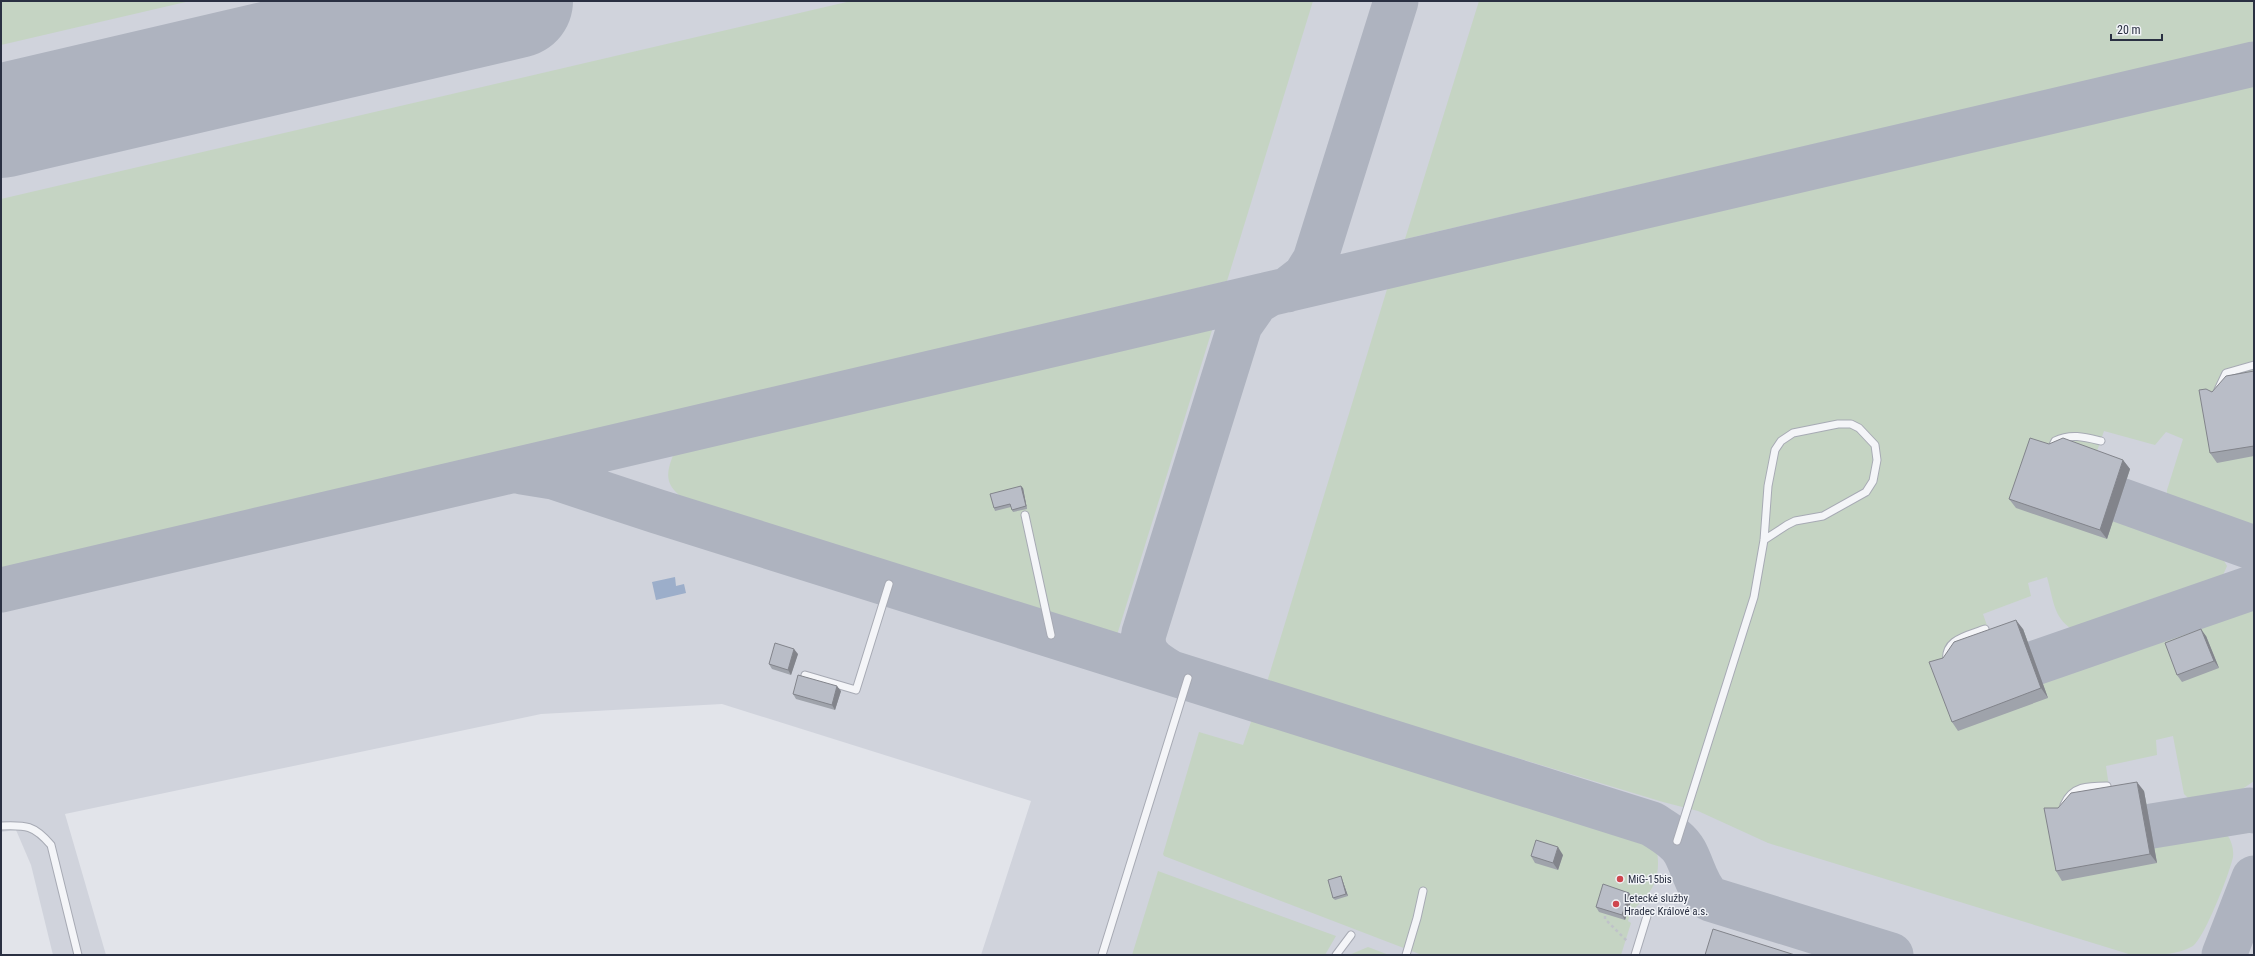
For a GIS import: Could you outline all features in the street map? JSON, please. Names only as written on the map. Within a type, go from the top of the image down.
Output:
[{"type":"lane","points":[[2217,396],[2219,384],[2226,373],[2254,365]]},
{"type":"lane","points":[[1677,841],[1754,597],[1764,540],[1771,463],[1775,450],[1781,441],[1793,433],[1838,424],[1851,424],[1859,428],[1875,446],[1877,460],[1877,470],[1873,481],[1866,492],[1822,516],[1795,521],[1764,540]]},
{"type":"lane","points":[[2052,447],[2055,441],[2071,436],[2083,436],[2101,441]]},
{"type":"lane","points":[[1025,515],[1051,635]]},
{"type":"lane","points":[[805,675],[856,690],[889,584]]},
{"type":"lane","points":[[1947,663],[1946,653],[1949,646],[1958,640],[1985,630]]},
{"type":"lane","points":[[1102,955],[1188,678]]},
{"type":"lane","points":[[2062,813],[2070,793],[2088,786],[2107,786]]},
{"type":"lane","points":[[1,826],[21,825],[32,828],[41,833],[51,845],[78,955]]},
{"type":"lane","points":[[1406,955],[1423,891]]},
{"type":"lane","points":[[1636,953],[1647,916]]},
{"type":"lane","points":[[1336,955],[1351,935]]},
{"type":"path","points":[[1605,916],[1605,919],[1636,953]]},
{"type":"shaded area","points":[[1,1],[2254,1],[2254,955],[981,955],[1031,801],[722,704],[541,714],[65,814],[106,955],[53,955],[31,865],[16,830],[1,832]]},
{"type":"green space","points":[[1,1],[190,1],[1,45]]},
{"type":"green space","points":[[851,1],[1313,1],[1227,281],[1,569],[1,199]]},
{"type":"green space","points":[[1479,1],[2254,1],[2254,42],[1405,239]]},
{"type":"green space","points":[[2254,85],[2254,533],[2167,501],[2167,490],[2183,439],[2166,432],[2155,445],[2104,431],[2095,457],[2130,469],[2116,512],[2217,549],[2227,566],[2223,575],[2211,586],[2077,632],[2063,622],[2059,616],[2053,602],[2047,577],[2028,583],[2031,596],[1983,614],[1992,640],[2023,629],[2040,675],[2254,598],[2254,781],[2231,797],[2192,802],[2184,794],[2173,736],[2156,740],[2157,755],[2106,766],[2110,794],[2143,789],[2155,839],[2201,829],[2210,829],[2224,832],[2230,840],[2233,850],[2233,857],[2227,876],[2210,918],[2193,946],[2179,952],[2156,955],[2132,955],[1768,843],[1698,811],[1663,802],[1267,682],[1388,286]]},
{"type":"green space","points":[[1213,327],[1117,635],[683,498],[672,488],[668,478],[669,466],[674,453]]},
{"type":"green space","points":[[1252,719],[1644,839],[1656,848],[1658,869],[1651,889],[1630,915],[1628,921],[1631,923],[1621,955],[1422,955],[1164,856],[1163,854],[1199,732],[1243,745]]},
{"type":"green space","points":[[1158,871],[1336,936],[1325,955],[1132,955]]},
{"type":"green space","points":[[1368,947],[1389,955],[1349,955]]},
{"type":"water","points":[[675,577],[676,586],[684,584],[686,593],[656,600],[652,582]]},
{"type":"building","points":[[2254,371],[2254,446],[2210,453],[2199,390],[2206,389],[2212,392],[2226,376]]},
{"type":"building","points":[[2030,438],[2049,444],[2063,438],[2123,460],[2100,530],[2009,499]]},
{"type":"building","points":[[1021,486],[1026,506],[1012,510],[1010,504],[994,508],[990,494]]},
{"type":"building","points":[[2016,620],[2041,688],[1952,722],[1929,662],[1943,658],[1954,642]]},
{"type":"building","points":[[2201,629],[2214,661],[2177,675],[2165,643]]},
{"type":"building","points":[[775,643],[794,649],[788,670],[769,664]]},
{"type":"building","points":[[798,675],[837,686],[832,705],[793,694]]},
{"type":"building","points":[[2137,782],[2150,854],[2056,871],[2044,808],[2058,808],[2071,793]]},
{"type":"building","points":[[1536,840],[1558,847],[1553,863],[1531,856]]},
{"type":"building","points":[[1341,876],[1346,894],[1333,898],[1328,880]]},
{"type":"building","name":"Letecké služby Hradec Králové a.s.","points":[[1603,884],[1629,893],[1622,915],[1596,907]]},
{"type":"building","points":[[1713,929],[1795,955],[1705,955]]},
{"type":"taxiway","points":[[1287,290],[1305,276],[1315,260],[1396,1]]},
{"type":"taxiway","points":[[1,590],[2254,64]]},
{"type":"taxiway","points":[[1168,671],[1148,656],[1144,646],[1144,633],[1240,325],[1256,302],[1269,294]]},
{"type":"taxiway","points":[[522,472],[553,477],[656,511],[1652,824],[1679,843],[1688,858],[1701,889],[1710,899],[1891,955]]},
{"type":"taxiway","points":[[2120,500],[2254,548]]},
{"type":"taxiway","points":[[2035,663],[2254,587]]},
{"type":"taxiway","points":[[2152,826],[2250,810],[2254,811]]},
{"type":"taxiway","points":[[2224,955],[2254,878]]},
{"type":"runway","points":[[1,121],[516,1]]},
{"type":"place","name":"MiG-15bis","points":[[1620,879]]},
{"type":"place","name":"Letecké služby Hradec Králové a.s.","points":[[1616,904]]}]
